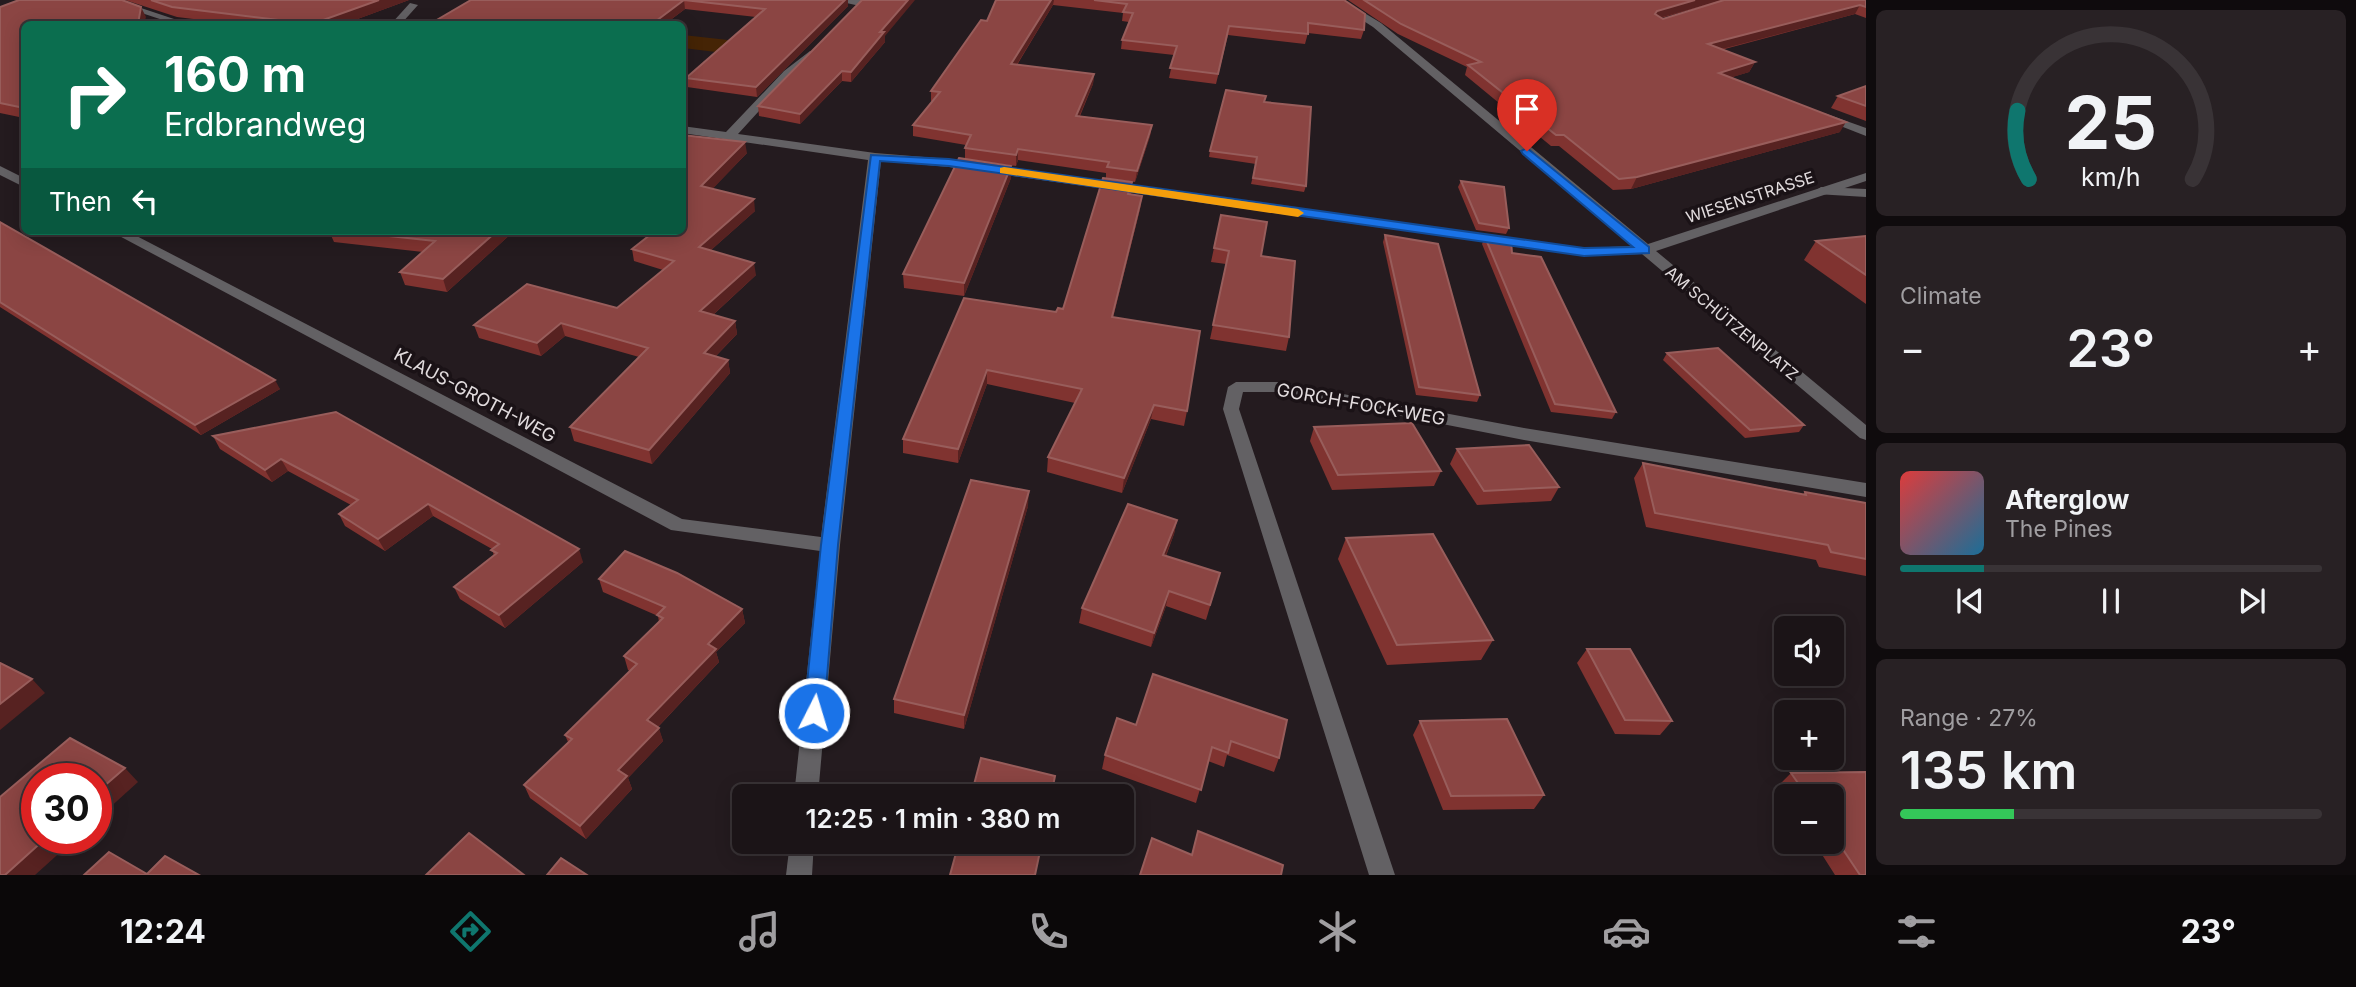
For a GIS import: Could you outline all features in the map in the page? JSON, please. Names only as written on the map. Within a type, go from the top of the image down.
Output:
[{"type":"street","points":[[107,0],[174,21]]},
{"type":"street","points":[[838,0],[861,1]]},
{"type":"street","name":"AM SCHÜTZENPLATZ","points":[[1336,0],[1377,25],[1866,434]]},
{"type":"street","points":[[852,12],[861,1]]},
{"type":"street","points":[[399,21],[413,5]]},
{"type":"street","points":[[729,136],[788,73],[820,48]]},
{"type":"street","points":[[1808,109],[1866,132]]},
{"type":"street","name":"WIESENSTRASSE","points":[[686,130],[875,157],[949,163],[1584,252],[1645,250],[1866,177]]},
{"type":"street","points":[[807,784],[830,545],[875,157]]},
{"type":"street","points":[[0,170],[21,181]]},
{"type":"street","points":[[1821,191],[1866,193]]},
{"type":"street","name":"KLAUS-GROTH-WEG","points":[[125,235],[678,525],[830,545]]},
{"type":"street","name":"GORCH-FOCK-WEG","points":[[1382,875],[1231,409],[1236,387],[1279,387],[1524,434],[1866,490]]},
{"type":"street","points":[[799,875],[801,854]]},
{"type":"shaded area","points":[[686,35],[728,40],[716,52],[686,48]]},
{"type":"building","points":[[19,0],[122,0],[141,7],[139,21],[21,21],[21,107],[0,103],[0,7]]},
{"type":"building","points":[[151,0],[379,0],[320,21],[287,21],[172,7]]},
{"type":"building","points":[[471,0],[684,0],[656,21],[435,21]]},
{"type":"building","points":[[684,0],[845,0],[756,87],[686,78],[765,9]]},
{"type":"building","points":[[862,0],[908,0],[851,72],[842,71],[800,114],[758,106]]},
{"type":"building","points":[[996,0],[1051,0],[1011,64],[1094,74],[1076,116],[1152,125],[1137,171],[1107,167],[1109,162],[1018,149],[1016,155],[965,148],[971,135],[913,125],[940,92],[931,91],[981,20],[987,21]]},
{"type":"building","points":[[1094,0],[1344,0],[1365,14],[1364,30],[1308,23],[1308,34],[1229,26],[1218,74],[1170,68],[1177,46],[1122,40],[1133,13],[1123,12],[1127,4]]},
{"type":"building","points":[[1364,0],[1695,0],[1657,11],[1655,14],[1663,19],[1724,0],[1866,0],[1866,7],[1860,5],[1708,44],[1755,62],[1719,73],[1846,122],[1637,177],[1619,179],[1564,135],[1556,135],[1468,65],[1481,62],[1401,24]]},
{"type":"building","points":[[1866,86],[1866,106],[1838,96]]},
{"type":"building","points":[[1226,90],[1266,96],[1264,102],[1311,107],[1306,186],[1253,178],[1257,157],[1210,151]]},
{"type":"building","points":[[686,135],[745,142],[701,186],[754,199],[699,247],[754,263],[700,311],[735,321],[704,353],[728,360],[649,450],[570,427],[648,348],[561,323],[537,343],[474,325],[527,284],[617,308],[674,261],[632,249],[650,235],[686,235]]},
{"type":"building","points":[[959,158],[1011,166],[964,283],[903,274]]},
{"type":"building","points":[[1103,178],[1132,182],[1128,194],[1142,196],[1112,317],[1200,331],[1187,411],[1154,405],[1124,478],[1048,457],[1082,389],[987,370],[958,449],[903,439],[964,298],[1056,312],[1058,308],[1063,309]]},
{"type":"building","points":[[1461,181],[1504,187],[1509,228],[1479,223]]},
{"type":"building","points":[[1221,215],[1267,222],[1261,256],[1295,261],[1289,337],[1213,325],[1229,251],[1214,248]]},
{"type":"building","points":[[0,222],[275,380],[195,425],[0,302]]},
{"type":"building","points":[[380,235],[492,235],[443,279],[400,272],[435,241]]},
{"type":"building","points":[[1385,235],[1438,244],[1480,395],[1419,387]]},
{"type":"building","points":[[1866,236],[1866,275],[1816,241]]},
{"type":"building","points":[[1485,237],[1511,241],[1512,253],[1541,257],[1616,412],[1555,404]]},
{"type":"building","points":[[1718,348],[1804,425],[1750,430],[1667,353]]},
{"type":"building","points":[[336,412],[579,549],[499,615],[454,587],[497,553],[491,550],[499,544],[428,504],[378,539],[339,514],[358,500],[281,459],[265,470],[213,436]]},
{"type":"building","points":[[1412,423],[1441,471],[1338,475],[1314,427]]},
{"type":"building","points":[[1529,445],[1559,487],[1484,491],[1457,449]]},
{"type":"building","points":[[1643,463],[1806,495],[1805,492],[1866,503],[1866,559],[1831,552],[1828,545],[1655,513]]},
{"type":"building","points":[[971,480],[1029,491],[964,715],[894,699]]},
{"type":"building","points":[[1128,504],[1177,520],[1163,555],[1220,573],[1210,605],[1169,591],[1154,633],[1082,608]]},
{"type":"building","points":[[1433,534],[1493,640],[1397,645],[1346,538]]},
{"type":"building","points":[[625,551],[677,573],[742,609],[708,644],[716,649],[647,720],[659,728],[618,770],[627,776],[580,826],[524,785],[572,739],[565,735],[637,664],[624,656],[663,618],[657,615],[665,607],[599,579]]},
{"type":"building","points":[[1587,649],[1630,649],[1672,721],[1625,720]]},
{"type":"building","points":[[0,663],[32,679],[0,704]]},
{"type":"building","points":[[1153,674],[1287,720],[1279,758],[1231,741],[1228,753],[1212,747],[1201,790],[1105,755],[1117,718],[1136,725]]},
{"type":"building","points":[[1507,719],[1544,795],[1451,796],[1420,721]]},
{"type":"building","points":[[70,738],[125,768],[112,779],[112,763],[40,763]]},
{"type":"building","points":[[981,758],[1055,776],[1053,784],[974,784]]},
{"type":"building","points":[[1866,772],[1866,875],[1860,875],[1844,851],[1844,784],[1799,784],[1791,773]]},
{"type":"building","points":[[21,779],[21,854],[28,854],[5,875],[0,875],[0,797]]},
{"type":"building","points":[[1198,831],[1283,865],[1281,875],[1140,875],[1152,838],[1192,855]]},
{"type":"building","points":[[469,833],[524,875],[426,875]]},
{"type":"building","points":[[107,854],[112,854],[147,874],[165,856],[199,875],[84,875]]},
{"type":"building","points":[[956,854],[1039,854],[1035,875],[950,875]]},
{"type":"building","points":[[561,858],[587,875],[547,875]]},
{"type":"slow traffic","points":[[1004,171],[1298,213]]},
{"type":"route","points":[[814,713],[830,545],[875,157],[949,163],[1584,252],[1645,250],[1527,151]]}]
